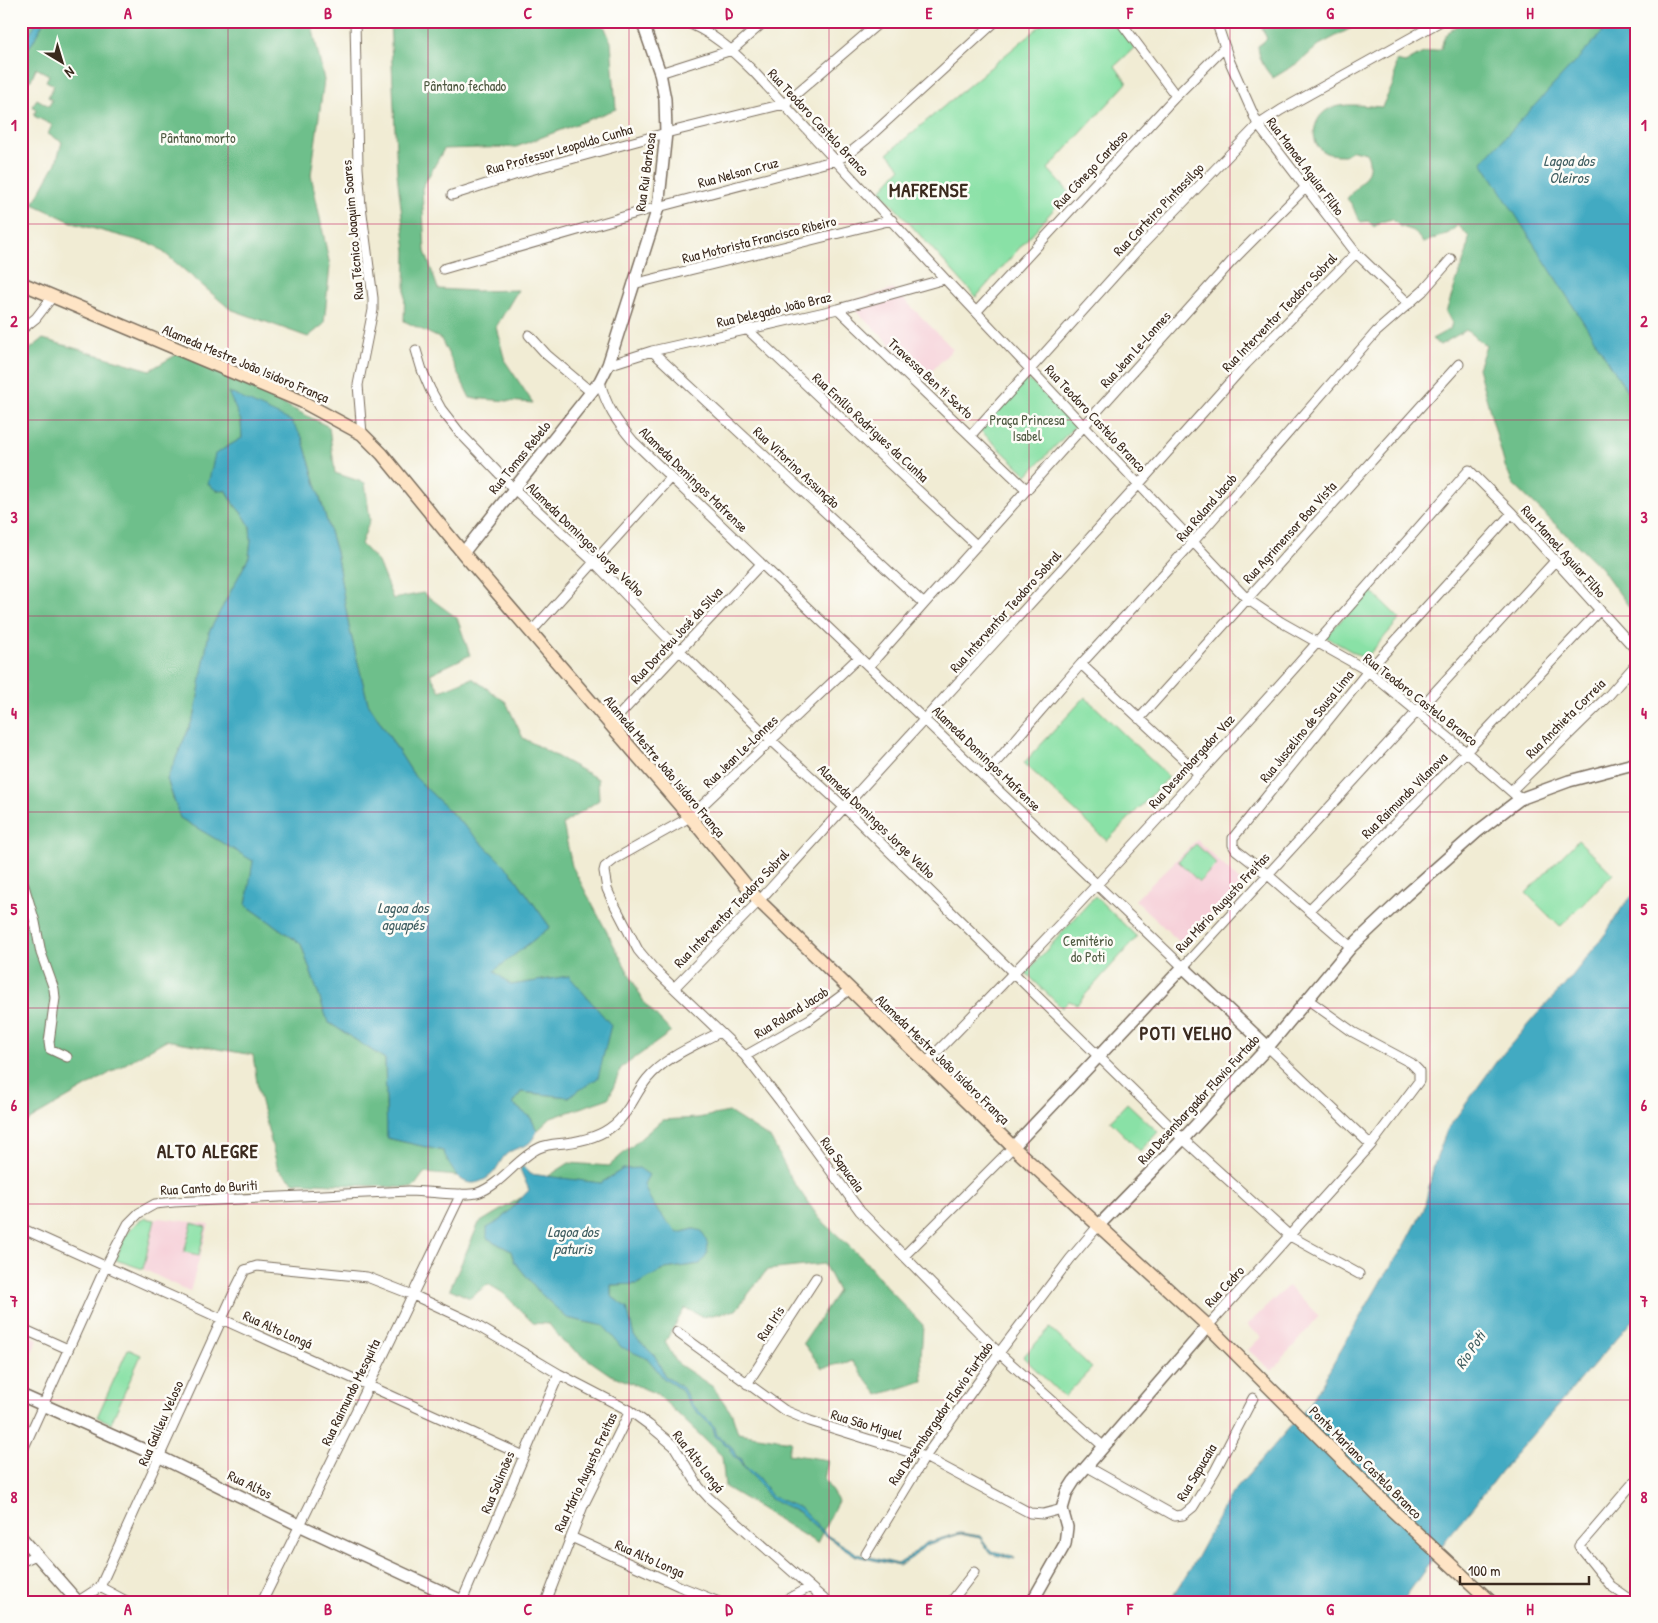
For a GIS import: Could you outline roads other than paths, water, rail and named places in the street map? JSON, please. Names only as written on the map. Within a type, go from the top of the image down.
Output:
[{"type":"main road","name":"Alameda Mestre João Isidoro França","points":[[21,283],[301,401],[362,434],[394,467],[463,553],[690,818],[759,902],[1013,1147],[1238,1355]]},
{"type":"main road","name":"Ponte Mariano Castelo Branco","points":[[1238,1355],[1392,1510],[1491,1602]]},
{"type":"street","name":"Rua Técnico Joaquim Soares","points":[[355,21],[361,206],[373,298],[373,310],[358,385],[362,434]]},
{"type":"street","name":"Rua Rui Barbosa","points":[[600,381],[608,365],[658,208],[666,133],[665,99],[660,73],[642,21]]},
{"type":"street","name":"Rua Teodoro Castelo Branco","points":[[682,21],[701,30],[732,50],[1247,599],[1318,644],[1368,671],[1516,794]]},
{"type":"street","points":[[660,73],[732,50],[764,21]]},
{"type":"street","name":"Rua Professor Leopoldo Cunha","points":[[452,195],[527,171],[666,133],[784,104],[881,21]]},
{"type":"street","name":"Rua Nelson Cruz","points":[[443,269],[836,160],[856,149],[996,21]]},
{"type":"street","points":[[1120,21],[1176,96]]},
{"type":"street","name":"Rua Manoel Aguiar Filho","points":[[1216,21],[1258,125],[1356,253],[1409,304]]},
{"type":"street","name":"Rua Carteiro Pintassilgo","points":[[971,435],[1143,244],[1258,125],[1441,21]]},
{"type":"street","name":"Rua Cônego Cardoso","points":[[977,312],[1176,96],[1225,47]]},
{"type":"street","name":"Rua Jean Le-Lonnes","points":[[869,666],[1232,261],[1306,187]]},
{"type":"street","name":"Rua Motorista Francisco Ribeiro","points":[[633,284],[892,220]]},
{"type":"street","name":"Rua Interventor Teodoro Sobral","points":[[674,987],[759,902],[1246,364],[1356,253]]},
{"type":"street","name":"Rua Roland Jacob","points":[[984,776],[1081,664],[1193,542],[1380,328],[1424,291],[1451,259]]},
{"type":"street","name":"Rua Delegado João Braz","points":[[608,365],[652,351],[838,309],[946,279]]},
{"type":"street","points":[[21,330],[36,318],[53,296]]},
{"type":"street","name":"Travessa Ben ti Sexto","points":[[838,309],[1027,490]]},
{"type":"street","name":"Rua Emílio Rodrigues da Cunha","points":[[747,329],[976,545]]},
{"type":"street","points":[[529,335],[547,355],[590,392]]},
{"type":"street","name":"Alameda Domingos Jorge Velho","points":[[416,350],[424,376],[441,409],[459,432],[514,488],[594,562],[680,652],[771,740],[844,806],[1183,1139],[1290,1236],[1359,1274]]},
{"type":"street","name":"Rua Vitorino Assunção","points":[[652,351],[924,604]]},
{"type":"street","name":"Rua Agrimensor Boa Vista","points":[[1139,719],[1460,364]]},
{"type":"street","name":"Rua Tomas Rebelo","points":[[463,553],[600,381]]},
{"type":"street","name":"Alameda Domingos Mafrense","points":[[600,381],[608,409],[619,425],[670,478],[1371,1145]]},
{"type":"street","name":"Rua Manoel Aguiar Filho","points":[[1469,470],[1512,514],[1637,651]]},
{"type":"street","name":"Rua Desembargador Vaz","points":[[926,1063],[1097,886],[1198,773],[1318,644],[1469,470]]},
{"type":"street","points":[[531,632],[670,478]]},
{"type":"street","name":"Rua Juscelino de Sousa Lima","points":[[1268,875],[1236,850],[1233,842],[1236,834],[1368,671],[1512,514]]},
{"type":"street","name":"Rua Mário Augusto Freitas","points":[[904,1256],[1013,1147],[1268,875],[1555,561]]},
{"type":"street","name":"Rua Doroteu José da Silva","points":[[610,725],[761,564]]},
{"type":"street","name":"Rua Raimundo Vilanova","points":[[1309,910],[1466,752],[1599,611]]},
{"type":"street","name":"Rua Jean Le-Lonnes","points":[[604,867],[615,859],[690,818],[859,657]]},
{"type":"street","name":"Rua Anchieta Correia","points":[[1516,794],[1637,663]]},
{"type":"street","points":[[1081,664],[1198,773]]},
{"type":"street","name":"Rua Desembargador Flavio Furtado","points":[[866,1554],[925,1457],[999,1353],[1070,1259],[1099,1225],[1183,1139],[1268,1047],[1351,947],[1413,888],[1484,827],[1516,794],[1637,763]]},
{"type":"street","name":"Rua Sapucaia","points":[[604,867],[607,889],[638,950],[653,968],[745,1056],[780,1100],[860,1211],[999,1353],[1103,1446]]},
{"type":"street","points":[[1268,875],[1351,947]]},
{"type":"street","points":[[21,876],[35,922],[41,953],[54,989],[55,998],[49,1042],[50,1049],[67,1056]]},
{"type":"street","name":"Rua Roland Jacob","points":[[745,1056],[810,1019],[850,990]]},
{"type":"street","name":"Rua Cedro","points":[[1062,1509],[1067,1492],[1086,1466],[1208,1326],[1371,1145],[1419,1081],[1419,1071],[1412,1063],[1353,1032],[1307,999]]},
{"type":"street","points":[[461,1194],[473,1194],[486,1189],[538,1148],[591,1138],[613,1126],[622,1118],[645,1081],[654,1072],[668,1061],[720,1032]]},
{"type":"street","name":"Rua Canto do Buriti","points":[[21,1454],[106,1266],[128,1224],[139,1213],[154,1204],[409,1192],[461,1194]]},
{"type":"street","name":"Rua Raimundo Mesquita","points":[[262,1602],[461,1194]]},
{"type":"street","name":"Rua Alto Longá","points":[[21,1228],[524,1456]]},
{"type":"street","name":"Rua Alto Longá","points":[[245,1270],[257,1266],[358,1275],[375,1280],[469,1321],[559,1374],[630,1411],[674,1446],[699,1487],[709,1498],[827,1602]]},
{"type":"street","name":"Rua Galileu Veloso","points":[[100,1587],[245,1270]]},
{"type":"street","name":"Rua Iris","points":[[747,1384],[816,1278]]},
{"type":"street","points":[[21,1328],[68,1349]]},
{"type":"street","name":"Rua São Miguel","points":[[677,1332],[774,1404],[796,1416],[925,1457],[1030,1513],[1043,1514],[1062,1509]]},
{"type":"street","name":"Rua Solimões","points":[[463,1601],[559,1374]]},
{"type":"street","name":"Rua Altos","points":[[21,1395],[160,1457],[299,1525],[463,1601]]},
{"type":"street","name":"Rua Sapucaia","points":[[1086,1466],[1175,1516],[1183,1515],[1193,1507],[1215,1471],[1253,1398]]},
{"type":"street","name":"Rua Mário Augusto Freitas","points":[[546,1602],[558,1576],[583,1506],[630,1411]]},
{"type":"street","points":[[1634,1482],[1578,1546],[1611,1586],[1634,1602]]},
{"type":"street","points":[[1032,1602],[1065,1544],[1067,1527],[1062,1509]]},
{"type":"street","points":[[21,1537],[77,1602],[100,1587],[128,1602]]},
{"type":"street","name":"Rua Alto Longa","points":[[571,1537],[719,1602]]},
{"type":"street","points":[[21,1562],[36,1555]]},
{"type":"street","points":[[951,1602],[974,1572]]},
{"type":"street","points":[[782,1602],[810,1587]]},
{"type":"water","points":[[37,21],[44,21],[21,62],[21,49]]},
{"type":"water","name":"Lagoa dos Oleiros","points":[[1613,21],[1637,21],[1637,407],[1482,162]]},
{"type":"water","name":"Lagoa dos aguapés","points":[[228,392],[291,421],[302,437],[336,552],[349,627],[368,703],[415,777],[511,872],[550,927],[494,971],[511,985],[569,976],[611,1025],[598,1078],[569,1097],[521,1092],[513,1104],[531,1118],[537,1131],[528,1144],[508,1153],[492,1174],[479,1182],[468,1182],[458,1177],[443,1151],[387,1138],[385,1059],[328,1022],[301,944],[246,905],[253,861],[180,818],[167,779],[195,714],[209,632],[249,557],[250,526],[233,503],[227,491],[216,490],[208,484],[215,454],[242,438],[241,421]]},
{"type":"water","name":"Rio Poti","points":[[1637,891],[1637,1315],[1500,1472],[1448,1537],[1402,1602],[1169,1602],[1191,1568],[1230,1496],[1310,1404],[1382,1279],[1405,1245],[1424,1209],[1434,1165],[1447,1130],[1496,1062],[1565,985],[1606,933],[1623,906]]},
{"type":"water","name":"Lagoa dos paturis","points":[[523,1166],[530,1174],[601,1183],[623,1169],[639,1168],[649,1175],[644,1184],[653,1204],[678,1233],[694,1229],[702,1231],[708,1248],[700,1264],[665,1269],[637,1284],[611,1285],[611,1296],[627,1308],[634,1336],[655,1356],[665,1376],[683,1388],[691,1403],[715,1427],[717,1435],[732,1447],[736,1456],[742,1459],[743,1465],[758,1477],[772,1496],[802,1509],[828,1536],[858,1554],[898,1564],[925,1543],[960,1533],[980,1536],[992,1552],[1013,1556],[1015,1559],[991,1554],[980,1538],[960,1534],[926,1545],[899,1566],[856,1556],[827,1537],[800,1513],[770,1499],[755,1479],[742,1466],[740,1460],[734,1458],[730,1448],[715,1436],[713,1428],[690,1405],[681,1390],[664,1379],[648,1359],[621,1347],[604,1326],[567,1318],[540,1293],[514,1261],[511,1251],[487,1238],[487,1228],[501,1220],[529,1190],[520,1169]]},
{"type":"district","name":"MAFRENSE","points":[[929,190]]},
{"type":"district","name":"POTI VELHO","points":[[1186,1033]]},
{"type":"district","name":"ALTO ALEGRE","points":[[208,1151]]},
{"type":"park label","name":"Pântano fechado","points":[[465,85]]},
{"type":"park label","name":"Pântano morto","points":[[198,137]]},
{"type":"park label","name":"Praça Princesa Isabel","points":[[1027,428]]},
{"type":"park label","name":"Cemitério do Poti","points":[[1088,948]]}]
